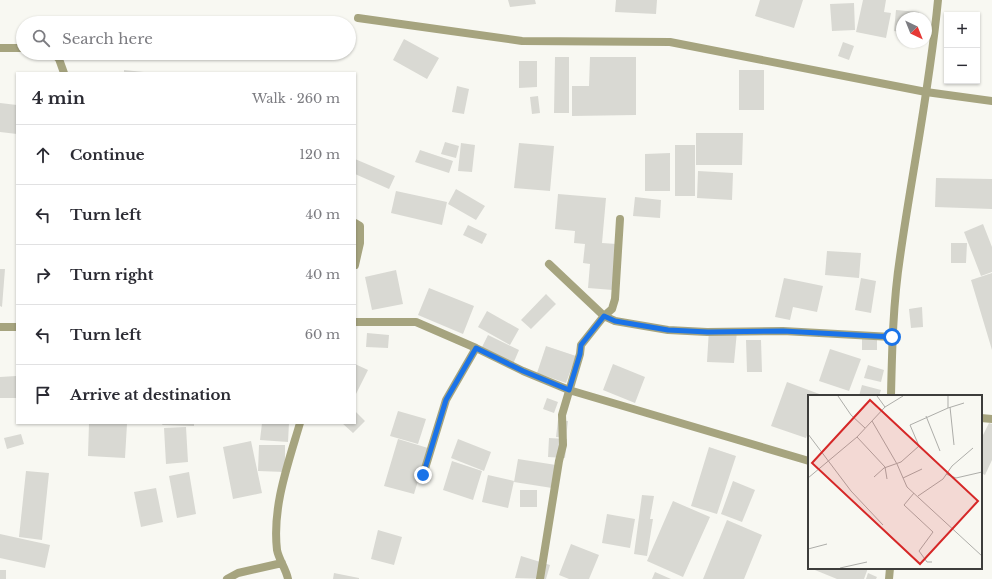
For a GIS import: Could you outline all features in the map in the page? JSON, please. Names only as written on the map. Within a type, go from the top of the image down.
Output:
[{"type":"street","points":[[891,395],[892,337],[900,259],[935,38],[938,0]]},
{"type":"street","points":[[358,18],[522,41],[670,42],[926,92],[992,101]]},
{"type":"street","points":[[0,48],[16,48]]},
{"type":"street","points":[[59,60],[64,72]]},
{"type":"street","points":[[540,579],[559,461],[563,445],[562,415],[580,354],[581,345],[604,316],[612,309],[615,299],[620,219]]},
{"type":"street","points":[[356,224],[360,226],[360,243],[356,261]]},
{"type":"street","points":[[549,264],[604,316],[615,321],[668,330],[708,332],[783,331],[892,337]]},
{"type":"street","points":[[356,322],[416,322],[476,348],[523,371],[569,390],[808,461]]},
{"type":"street","points":[[0,327],[16,327]]},
{"type":"street","points":[[423,475],[446,400],[476,348]]},
{"type":"street","points":[[982,418],[992,419]]},
{"type":"street","points":[[288,579],[278,552],[275,522],[285,472],[300,424]]},
{"type":"street","points":[[227,579],[238,573],[282,563]]},
{"type":"street","points":[[889,579],[890,569]]},
{"type":"building","points":[[508,0],[535,0],[536,4],[510,7]]},
{"type":"building","points":[[616,0],[657,0],[656,14],[615,12]]},
{"type":"building","points":[[760,0],[803,0],[794,28],[755,16]]},
{"type":"building","points":[[863,0],[886,0],[884,12],[891,13],[886,38],[856,32]]},
{"type":"building","points":[[854,3],[855,30],[832,31],[830,4]]},
{"type":"building","points":[[896,10],[919,12],[896,12],[896,31],[894,31]]},
{"type":"building","points":[[404,39],[439,58],[427,79],[393,60]]},
{"type":"building","points":[[843,42],[854,46],[849,60],[838,56]]},
{"type":"building","points":[[555,57],[569,57],[569,113],[554,113]]},
{"type":"building","points":[[590,57],[636,57],[636,115],[572,116],[572,86],[589,86]]},
{"type":"building","points":[[519,61],[537,61],[537,87],[519,88]]},
{"type":"building","points":[[124,70],[144,72],[124,72]]},
{"type":"building","points":[[739,70],[764,70],[764,110],[739,110]]},
{"type":"building","points":[[457,86],[469,89],[464,114],[452,112]]},
{"type":"building","points":[[538,96],[540,113],[532,114],[530,97]]},
{"type":"building","points":[[0,103],[16,105],[16,134],[0,132]]},
{"type":"building","points":[[696,133],[743,133],[742,165],[696,165]]},
{"type":"building","points":[[445,142],[459,146],[456,158],[441,154]]},
{"type":"building","points":[[461,143],[475,145],[472,172],[458,171]]},
{"type":"building","points":[[519,143],[554,146],[550,191],[514,188]]},
{"type":"building","points":[[675,145],[695,145],[695,196],[675,196]]},
{"type":"building","points":[[420,150],[453,161],[449,173],[415,162]]},
{"type":"building","points":[[670,153],[670,191],[645,191],[645,154]]},
{"type":"building","points":[[356,159],[395,176],[389,189],[356,174]]},
{"type":"building","points":[[698,171],[733,173],[732,200],[697,198]]},
{"type":"building","points":[[936,178],[992,179],[992,209],[935,207]]},
{"type":"building","points":[[456,189],[485,206],[476,220],[448,204]]},
{"type":"building","points":[[396,191],[447,202],[442,225],[391,213]]},
{"type":"building","points":[[558,194],[606,198],[602,243],[617,244],[613,290],[588,288],[590,264],[583,263],[585,244],[574,243],[575,231],[555,229]]},
{"type":"building","points":[[635,197],[661,200],[660,218],[633,216]]},
{"type":"building","points":[[983,224],[992,247],[992,272],[981,276],[964,232]]},
{"type":"building","points":[[468,225],[487,234],[482,244],[463,235]]},
{"type":"building","points":[[951,243],[967,243],[966,263],[951,263]]},
{"type":"building","points":[[827,251],[861,253],[859,278],[825,275]]},
{"type":"building","points":[[0,269],[5,269],[2,307],[0,306]]},
{"type":"building","points":[[396,270],[403,304],[372,310],[365,277]]},
{"type":"building","points":[[992,273],[992,350],[971,280]]},
{"type":"building","points":[[784,278],[823,286],[817,312],[793,307],[790,320],[775,317]]},
{"type":"building","points":[[861,278],[876,281],[871,313],[855,310]]},
{"type":"building","points":[[429,288],[474,306],[463,334],[418,315]]},
{"type":"building","points":[[546,294],[556,304],[531,329],[521,320]]},
{"type":"building","points":[[922,307],[923,327],[911,328],[909,309]]},
{"type":"building","points":[[487,311],[519,329],[510,345],[478,327]]},
{"type":"building","points":[[709,329],[737,331],[734,363],[707,362]]},
{"type":"building","points":[[367,333],[389,335],[388,348],[366,347]]},
{"type":"building","points":[[488,335],[519,350],[513,364],[481,349]]},
{"type":"building","points":[[862,338],[877,338],[877,350],[862,350]]},
{"type":"building","points":[[746,340],[761,340],[762,372],[747,372]]},
{"type":"building","points":[[546,346],[576,356],[566,383],[537,373]]},
{"type":"building","points":[[830,349],[861,359],[849,391],[819,381]]},
{"type":"building","points":[[356,364],[368,370],[356,394]]},
{"type":"building","points":[[613,364],[645,377],[635,403],[603,390]]},
{"type":"building","points":[[868,365],[884,370],[881,382],[864,378]]},
{"type":"building","points":[[16,376],[16,398],[0,398],[0,377]]},
{"type":"building","points":[[787,382],[822,395],[808,395],[808,433],[806,438],[771,426]]},
{"type":"building","points":[[862,385],[881,390],[879,395],[859,395]]},
{"type":"building","points":[[547,398],[558,402],[554,413],[543,409]]},
{"type":"building","points":[[398,411],[426,419],[418,444],[390,436]]},
{"type":"building","points":[[356,412],[365,421],[353,433],[343,424],[356,424]]},
{"type":"building","points":[[558,420],[568,421],[566,438],[556,437]]},
{"type":"building","points":[[989,423],[992,424],[992,460],[985,475],[982,474],[982,437]]},
{"type":"building","points":[[89,424],[127,424],[125,458],[88,456]]},
{"type":"building","points":[[194,424],[194,426],[162,425]]},
{"type":"building","points":[[262,424],[289,424],[288,442],[260,440]]},
{"type":"building","points":[[186,427],[188,462],[166,464],[164,428]]},
{"type":"building","points":[[21,434],[24,444],[7,449],[4,438]]},
{"type":"building","points":[[549,438],[567,439],[565,458],[548,457]]},
{"type":"building","points":[[398,439],[428,448],[414,494],[384,486]]},
{"type":"building","points":[[458,439],[491,452],[484,471],[451,458]]},
{"type":"building","points":[[251,441],[262,493],[233,499],[223,447]]},
{"type":"building","points":[[259,445],[285,445],[285,472],[258,471]]},
{"type":"building","points":[[709,447],[736,456],[717,514],[691,506]]},
{"type":"building","points":[[518,459],[556,465],[552,488],[514,482]]},
{"type":"building","points":[[452,461],[482,471],[473,500],[443,490]]},
{"type":"building","points":[[26,471],[49,473],[42,540],[19,537]]},
{"type":"building","points":[[189,472],[196,514],[177,518],[169,476]]},
{"type":"building","points":[[488,475],[514,481],[508,508],[482,502]]},
{"type":"building","points":[[733,481],[755,490],[742,522],[721,514]]},
{"type":"building","points":[[156,488],[163,522],[141,527],[134,492]]},
{"type":"building","points":[[520,490],[537,490],[537,507],[520,507]]},
{"type":"building","points":[[642,495],[654,496],[650,519],[653,519],[647,556],[634,554]]},
{"type":"building","points":[[673,501],[710,517],[683,577],[647,561]]},
{"type":"building","points":[[607,514],[635,519],[630,548],[602,543]]},
{"type":"building","points":[[727,520],[762,535],[744,579],[703,579]]},
{"type":"building","points":[[378,530],[402,537],[394,565],[371,559]]},
{"type":"building","points":[[0,534],[50,545],[45,568],[0,558]]},
{"type":"building","points":[[571,544],[599,555],[589,579],[569,579],[559,575]]},
{"type":"building","points":[[521,556],[550,565],[546,579],[515,578]]},
{"type":"building","points":[[812,569],[868,569],[864,579],[837,579]]},
{"type":"building","points":[[0,570],[6,570],[6,579],[0,579]]},
{"type":"building","points":[[655,572],[671,579],[652,579]]},
{"type":"building","points":[[334,573],[359,578],[359,579],[333,579]]},
{"type":"building","points":[[868,573],[877,577],[876,579],[866,579]]},
{"type":"route","points":[[423,475],[446,400],[476,348],[523,371],[569,390],[580,354],[581,345],[593,332],[604,316],[615,321],[668,330],[708,332],[783,331],[892,337]]}]
